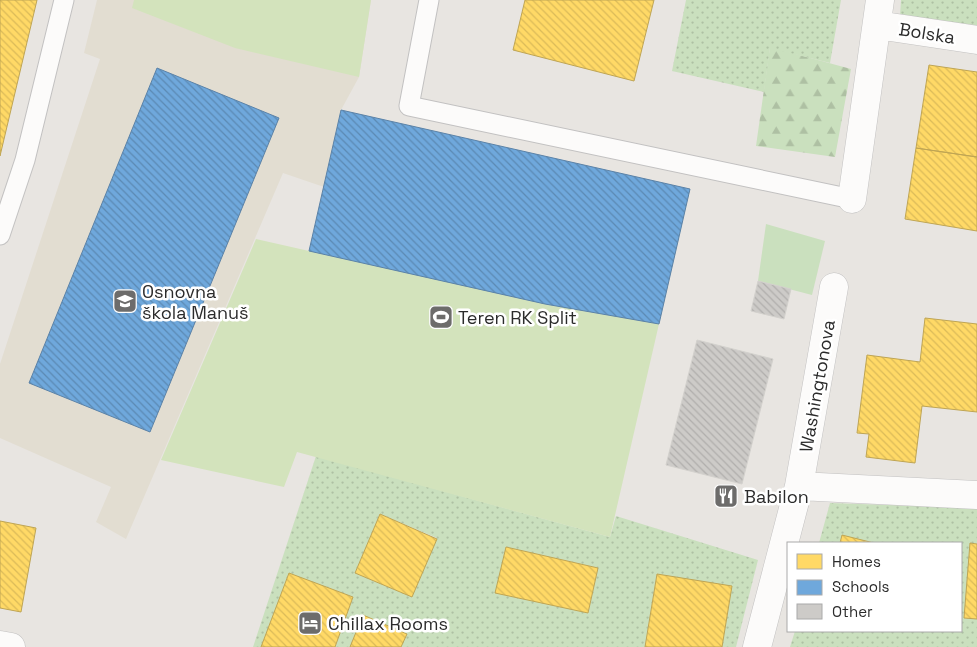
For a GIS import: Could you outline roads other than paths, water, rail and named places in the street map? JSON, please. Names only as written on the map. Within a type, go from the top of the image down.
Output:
[{"type":"street","points":[[852,199],[879,12]]},
{"type":"street","name":"Bolska","points":[[879,12],[977,40]]},
{"type":"street","name":"Washingtonova","points":[[756,647],[799,486],[834,287]]},
{"type":"street","points":[[799,486],[977,495]]},
{"type":"street","points":[[0,645],[11,647]]},
{"type":"lane","points":[[0,235],[25,160],[64,0]]},
{"type":"lane","points":[[429,0],[408,106],[852,199]]},
{"type":"place","name":"Osnovna škola Manuš","points":[[125,301]]},
{"type":"place","name":"Teren RK Split","points":[[441,317]]},
{"type":"place","name":"Babilon","points":[[726,496]]},
{"type":"place","name":"Chillax Rooms","points":[[310,623]]}]
